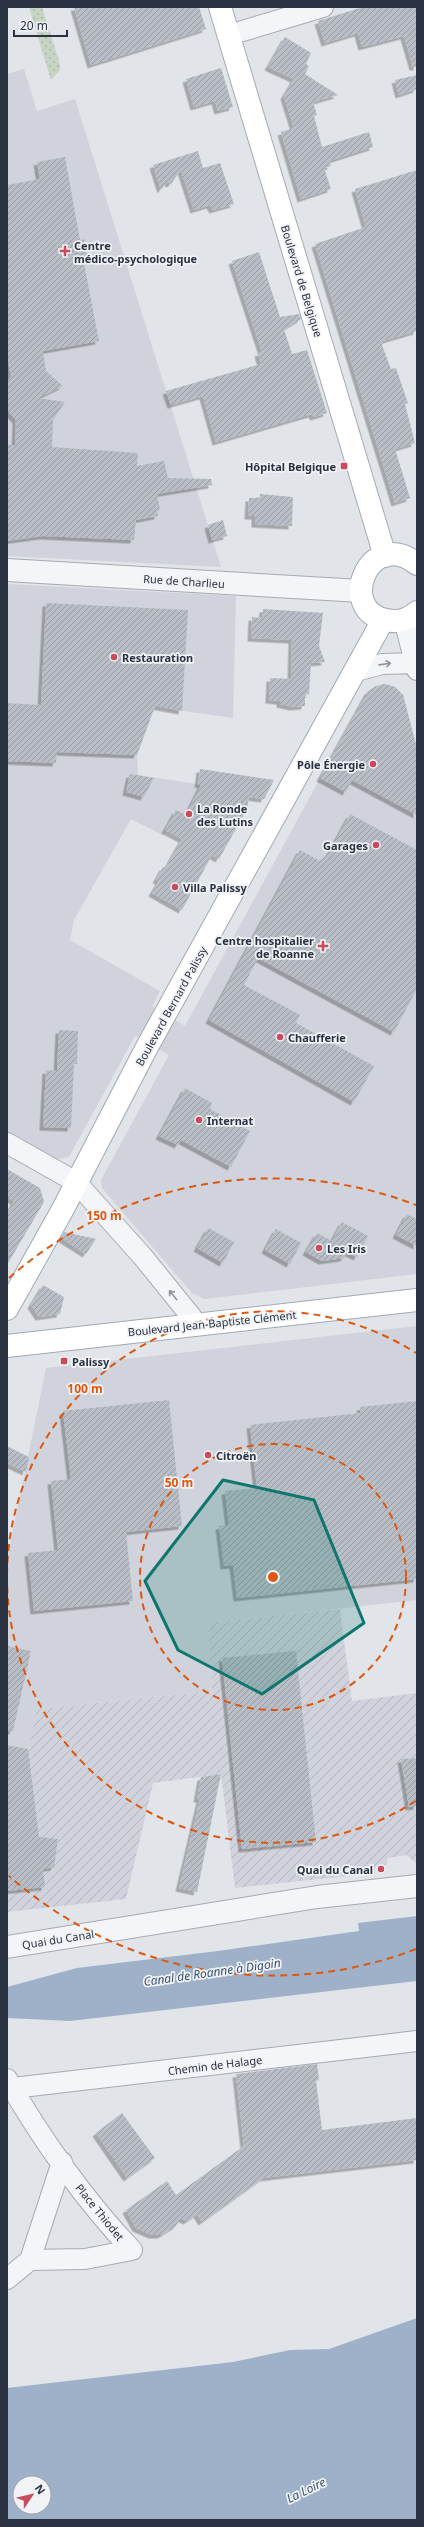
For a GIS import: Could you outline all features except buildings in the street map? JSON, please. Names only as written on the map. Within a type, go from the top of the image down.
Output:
[{"type":"main road","name":"Boulevard de Belgique","points":[[220,7],[385,556]]},
{"type":"main road","points":[[401,617],[368,609],[360,591],[361,581],[369,565],[385,556],[396,554],[407,557],[417,564]]},
{"type":"main road","name":"Boulevard Bernard Palissy","points":[[7,1309],[147,1047],[356,671],[401,617]]},
{"type":"main road","name":"Boulevard Jean-Baptiste Clément","points":[[7,1346],[417,1300]]},
{"type":"street","points":[[228,35],[323,7]]},
{"type":"street","name":"Rue de Charlieu","points":[[7,570],[360,591]]},
{"type":"street","points":[[356,671],[382,664],[416,666],[401,617]]},
{"type":"street","points":[[7,1143],[76,1182],[143,1257],[198,1325]]},
{"type":"street","name":"Quai du Canal","points":[[7,1947],[317,1897],[417,1886]]},
{"type":"street","name":"Chemin de Halage","points":[[10,2084],[417,2041]]},
{"type":"street","name":"Place Thiodet","points":[[10,2084],[62,2162],[110,2228],[132,2250],[85,2259],[30,2260]]},
{"type":"street","points":[[7,2279],[30,2260],[62,2162]]},
{"type":"highlighted area","points":[[223,1480],[314,1500],[364,1623],[262,1694],[178,1650],[145,1581]]},
{"type":"shaded area","name":"Centre médico-psychologique","points":[[24,69],[37,111],[75,99],[221,567],[7,556],[7,74]]},
{"type":"shaded area","name":"Centre hospitalier de Roanne","points":[[7,584],[236,596],[233,718],[155,707],[137,755],[138,775],[249,792],[247,809],[227,845],[223,844],[200,849],[166,830],[163,835],[131,819],[74,920],[70,940],[160,991],[152,1006],[185,1026],[366,694],[374,687],[385,684],[395,687],[403,695],[417,748],[417,1274],[204,1299],[192,1293],[102,1188],[101,1180],[169,1055],[135,1036],[69,1157],[55,1160],[7,1131]]},
{"type":"shaded area","points":[[417,1326],[417,1600],[208,1623],[212,1691],[37,1709],[28,1749],[7,1745],[7,1560],[46,1368]]},
{"type":"shaded area","points":[[340,1609],[352,1701],[417,1693],[417,1864],[406,1855],[388,1858],[386,1865],[375,1867],[375,1873],[235,1888],[221,1774],[153,1783],[126,1899],[7,1912],[7,1745],[28,1749],[37,1709],[212,1691],[208,1623]]},
{"type":"green space","points":[[29,7],[42,7],[60,64],[60,70],[51,80]]},
{"type":"water","name":"Canal de Roanne à Digoin","points":[[417,1916],[417,1981],[70,2021],[7,2018],[7,1987],[77,1968],[218,1951],[359,1931],[358,1923]]},
{"type":"water","name":"La Loire","points":[[417,2318],[417,2520],[7,2520],[7,2388],[233,2362],[290,2350],[329,2349]]},
{"type":"place","name":"Centre médico-psychologique","points":[[65,251]]},
{"type":"place","name":"Hôpital Belgique","points":[[344,466]]},
{"type":"place","name":"Restauration","points":[[114,657]]},
{"type":"place","name":"Pôle Énergie","points":[[373,764]]},
{"type":"place","name":"La Ronde des Lutins","points":[[189,814]]},
{"type":"place","name":"Garages","points":[[376,845]]},
{"type":"place","name":"Villa Palissy","points":[[175,887]]},
{"type":"place","name":"Centre hospitalier de Roanne","points":[[323,946]]},
{"type":"place","name":"Chaufferie","points":[[280,1037]]},
{"type":"place","name":"Internat","points":[[199,1120]]},
{"type":"place","name":"Les Iris","points":[[319,1248]]},
{"type":"place","name":"Palissy","points":[[64,1361]]},
{"type":"place","name":"Citroën","points":[[208,1455]]},
{"type":"place","name":"Quai du Canal","points":[[381,1869]]}]
